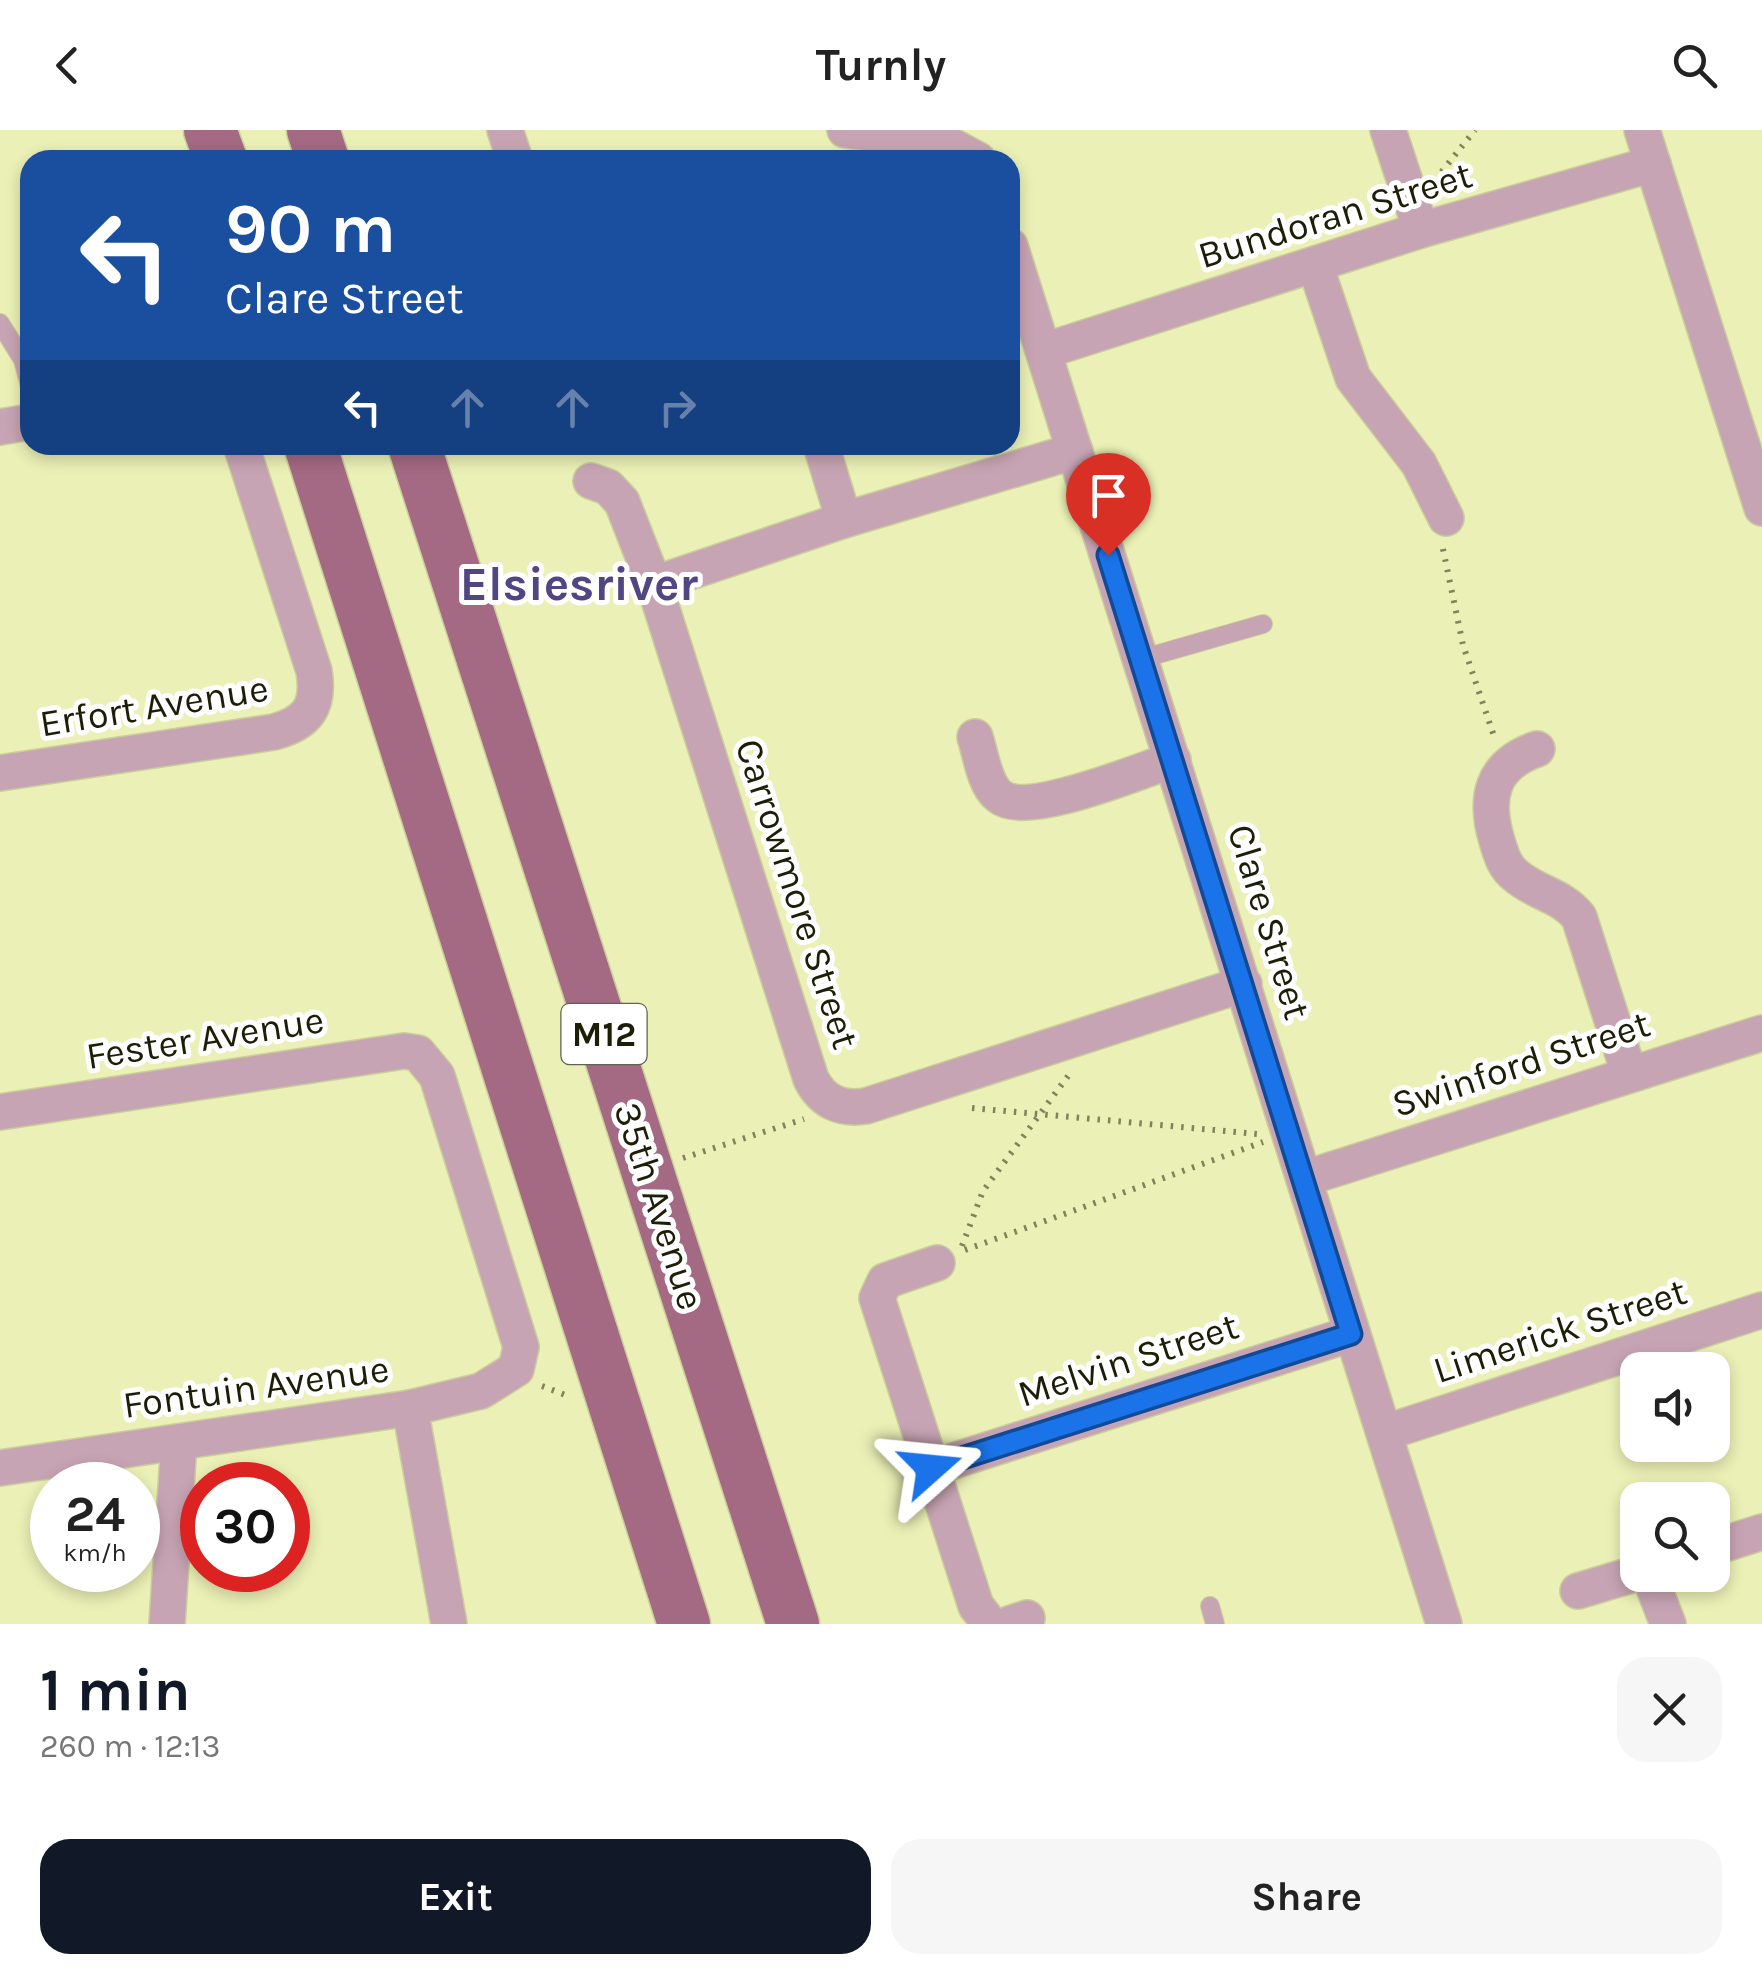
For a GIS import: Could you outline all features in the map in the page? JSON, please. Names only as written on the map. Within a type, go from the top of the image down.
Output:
[{"type":"main road","name":"M12","points":[[313,455],[684,1624]]},
{"type":"main road","name":"35th Avenue","points":[[417,455],[792,1624]]},
{"type":"street","points":[[845,130],[948,144],[959,150]]},
{"type":"street","points":[[1388,130],[1421,230]]},
{"type":"street","points":[[1642,130],[1762,508]]},
{"type":"street","name":"Bundoran Street","points":[[1044,351],[1421,230],[1653,164]]},
{"type":"street","points":[[1314,265],[1354,378],[1420,464],[1446,518]]},
{"type":"street","name":"Clare Street","points":[[1020,277],[1444,1624]]},
{"type":"street","points":[[654,584],[844,520],[1075,451]]},
{"type":"street","name":"Erfort Avenue","points":[[0,773],[274,732],[293,727],[314,706],[314,671],[244,455]]},
{"type":"street","points":[[824,455],[844,520]]},
{"type":"street","name":"Carrowmore Street","points":[[590,481],[608,488],[622,502],[654,584],[810,1078],[829,1102],[845,1108],[866,1106],[1244,984]]},
{"type":"street","points":[[975,738],[991,787],[1010,802],[1039,802],[1173,760]]},
{"type":"street","points":[[1538,749],[1505,767],[1489,802],[1502,858],[1515,876],[1566,902],[1579,917],[1630,1073]]},
{"type":"street","name":"Swinford Street","points":[[1306,1178],[1762,1033]]},
{"type":"street","name":"Fester Avenue","points":[[0,1112],[404,1051],[422,1056],[437,1076],[519,1333],[516,1369]]},
{"type":"street","points":[[937,1263],[885,1281],[876,1298],[976,1606],[990,1624]]},
{"type":"street","name":"Limerick Street","points":[[1384,1433],[1762,1310]]},
{"type":"street","name":"Melvin Street","points":[[931,1468],[1351,1334]]},
{"type":"street","name":"Fontuin Avenue","points":[[0,1468],[410,1408],[482,1391],[516,1369]]},
{"type":"street","points":[[410,1408],[448,1624]]},
{"type":"street","points":[[168,1624],[179,1442]]},
{"type":"street","points":[[1730,1542],[1762,1532]]},
{"type":"street","points":[[1578,1591],[1620,1578]]},
{"type":"street","points":[[1656,1592],[1668,1624]]},
{"type":"lane","points":[[0,322],[20,355]]},
{"type":"lane","points":[[1141,658],[1263,624]]},
{"type":"path","points":[[1428,190],[1475,130]]},
{"type":"path","points":[[1446,518],[1442,560],[1445,575],[1463,646],[1505,767]]},
{"type":"path","points":[[967,1107],[1038,1114],[1262,1135],[1264,1142],[960,1252],[983,1191],[1038,1114],[1074,1068]]},
{"type":"path","points":[[678,1160],[813,1117]]},
{"type":"path","points":[[516,1369],[548,1390],[581,1400]]},
{"type":"district","name":"Elsiesriver","points":[[579,584]]},
{"type":"route","points":[[931,1468],[1351,1334],[1306,1178],[1108,555]]}]
